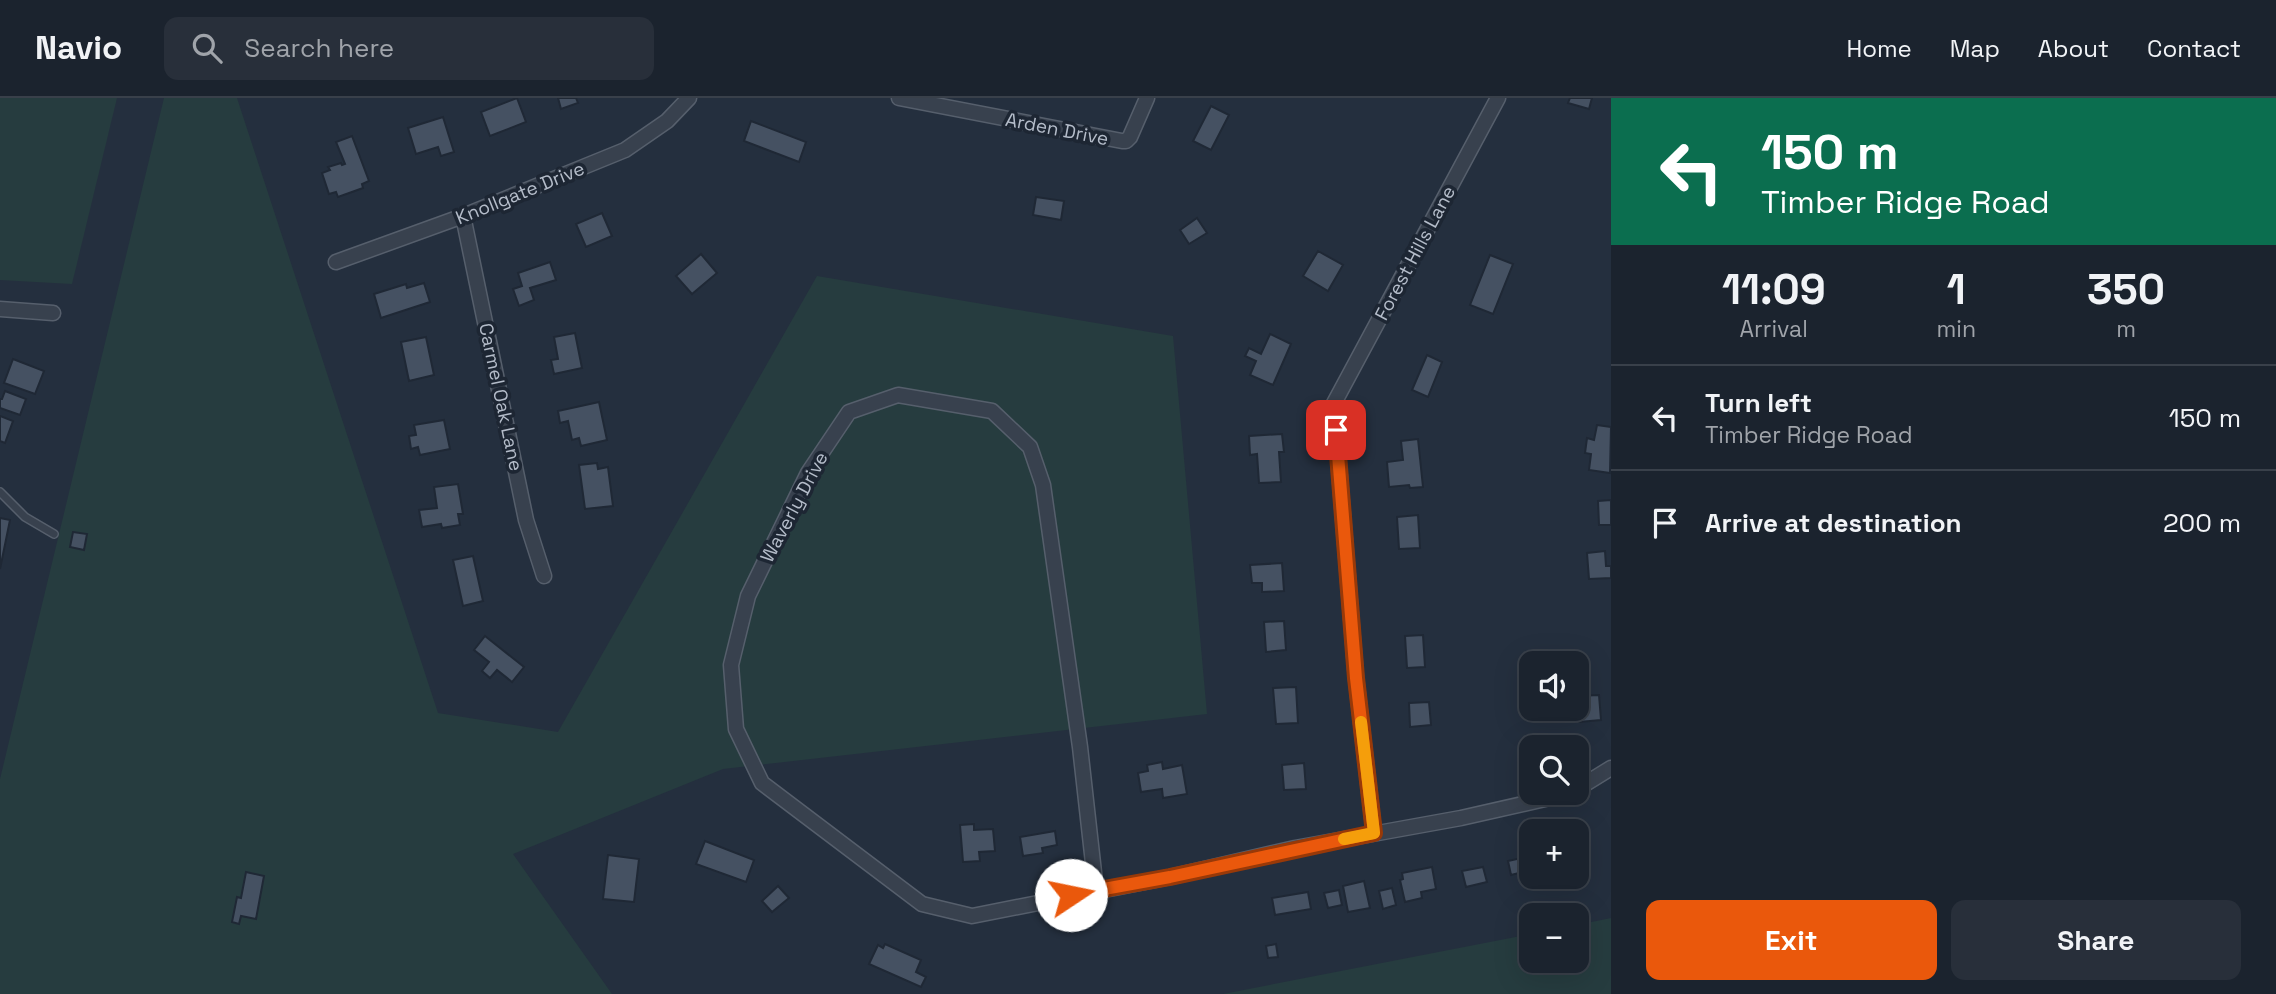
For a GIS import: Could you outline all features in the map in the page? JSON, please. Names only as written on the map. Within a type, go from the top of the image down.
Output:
[{"type":"street","name":"Knollgate Drive","points":[[336,262],[463,216],[625,150],[667,121],[689,98]]},
{"type":"street","name":"Arden Drive","points":[[900,98],[1122,141],[1130,137],[1147,98]]},
{"type":"street","name":"Forest Hills Lane","points":[[1332,407],[1497,98]]},
{"type":"street","name":"Carmel Oak Lane","points":[[463,216],[526,520],[544,576]]},
{"type":"street","points":[[0,312],[53,313]]},
{"type":"street","name":"Waverly Drive","points":[[1096,890],[1080,747],[1043,485],[1030,447],[992,411],[898,395],[849,412],[808,473],[748,596],[731,665],[736,729],[762,783],[922,904],[972,916],[1519,805]]},
{"type":"street","points":[[1336,430],[1356,678],[1374,833]]},
{"type":"street","points":[[1589,782],[1611,768]]},
{"type":"lane","points":[[0,492],[25,517],[54,534]]},
{"type":"green space","points":[[0,98],[117,98],[72,284],[0,280]]},
{"type":"green space","points":[[164,98],[237,98],[438,713],[558,732],[817,276],[1173,336],[1207,714],[723,769],[513,854],[612,994],[0,994],[0,779]]},
{"type":"green space","points":[[1611,918],[1611,994],[1223,994],[1519,936],[1519,973],[1589,973],[1589,923]]},
{"type":"building","points":[[517,98],[526,122],[490,136],[481,112]]},
{"type":"building","points":[[558,98],[576,98],[578,103],[561,109]]},
{"type":"building","points":[[1570,98],[1592,98],[1589,109],[1568,103]]},
{"type":"building","points":[[1211,106],[1229,115],[1211,150],[1193,141]]},
{"type":"building","points":[[443,117],[454,152],[441,156],[438,147],[416,154],[408,128]]},
{"type":"building","points":[[751,121],[806,142],[799,162],[744,141]]},
{"type":"building","points":[[352,136],[369,181],[362,184],[363,188],[338,197],[336,192],[329,194],[322,173],[330,170],[328,167],[345,164],[336,142]]},
{"type":"building","points":[[1036,197],[1064,201],[1061,220],[1033,215]]},
{"type":"building","points":[[602,213],[612,236],[586,247],[576,224]]},
{"type":"building","points":[[1197,218],[1207,233],[1189,244],[1180,230]]},
{"type":"building","points":[[1318,251],[1343,265],[1328,291],[1303,276]]},
{"type":"building","points":[[701,254],[717,273],[692,294],[676,276]]},
{"type":"building","points":[[1490,255],[1513,264],[1493,314],[1470,305]]},
{"type":"building","points":[[550,262],[556,280],[530,288],[534,300],[519,306],[513,289],[522,286],[518,273]]},
{"type":"building","points":[[424,283],[430,302],[381,318],[374,294],[406,284],[407,288]]},
{"type":"building","points":[[575,333],[582,368],[554,374],[551,360],[558,359],[554,337]]},
{"type":"building","points":[[1270,334],[1291,344],[1273,385],[1250,375],[1256,361],[1245,356],[1249,348],[1261,354]]},
{"type":"building","points":[[426,337],[434,375],[409,381],[401,342]]},
{"type":"building","points":[[1427,355],[1442,362],[1428,397],[1412,390]]},
{"type":"building","points":[[13,359],[44,371],[35,394],[4,383]]},
{"type":"building","points":[[5,391],[26,399],[20,415],[0,408],[0,399]]},
{"type":"building","points":[[599,402],[607,440],[581,446],[579,438],[572,440],[568,421],[560,423],[558,411]]},
{"type":"building","points":[[0,416],[13,421],[5,443],[0,441]]},
{"type":"building","points":[[444,420],[450,449],[420,455],[418,447],[411,449],[409,436],[416,435],[414,425]]},
{"type":"building","points":[[1597,425],[1611,427],[1610,473],[1589,470],[1591,454],[1585,453],[1587,438],[1594,440]]},
{"type":"building","points":[[1282,434],[1284,452],[1279,452],[1281,482],[1259,483],[1257,454],[1250,455],[1249,436]]},
{"type":"building","points":[[1418,439],[1423,487],[1389,487],[1387,462],[1403,460],[1401,441]]},
{"type":"building","points":[[597,463],[598,469],[608,467],[613,506],[585,509],[579,465]]},
{"type":"building","points":[[458,484],[463,514],[458,514],[460,525],[422,527],[419,510],[437,508],[434,487]]},
{"type":"building","points":[[1611,500],[1611,525],[1599,525],[1598,501]]},
{"type":"building","points":[[1418,515],[1420,548],[1399,549],[1397,517]]},
{"type":"building","points":[[0,518],[10,520],[0,569]]},
{"type":"building","points":[[73,532],[87,534],[84,550],[70,547]]},
{"type":"building","points":[[1605,551],[1606,566],[1611,566],[1611,578],[1589,579],[1587,553]]},
{"type":"building","points":[[473,556],[483,601],[463,606],[453,560]]},
{"type":"building","points":[[1282,563],[1284,591],[1262,592],[1262,583],[1252,583],[1250,565]]},
{"type":"building","points":[[1284,621],[1286,650],[1266,652],[1264,622]]},
{"type":"building","points":[[1423,635],[1425,667],[1407,668],[1405,636]]},
{"type":"building","points":[[485,636],[524,667],[512,682],[497,670],[490,678],[482,671],[489,662],[474,650]]},
{"type":"building","points":[[1296,687],[1298,723],[1276,724],[1273,688]]},
{"type":"building","points":[[1589,695],[1599,695],[1601,720],[1579,722],[1589,721]]},
{"type":"building","points":[[1429,702],[1431,725],[1410,727],[1409,703]]},
{"type":"building","points":[[1162,762],[1163,769],[1182,765],[1187,794],[1163,798],[1162,789],[1141,792],[1138,773],[1148,771],[1147,765]]},
{"type":"building","points":[[1304,763],[1306,789],[1284,790],[1282,765]]},
{"type":"building","points":[[974,824],[974,830],[993,829],[995,851],[979,852],[980,861],[963,862],[960,825]]},
{"type":"building","points":[[1055,831],[1057,845],[1042,848],[1043,853],[1023,856],[1020,837]]},
{"type":"building","points":[[705,841],[754,860],[746,882],[696,864]]},
{"type":"building","points":[[608,855],[639,859],[634,902],[603,899]]},
{"type":"building","points":[[1519,859],[1519,873],[1511,875],[1508,861]]},
{"type":"building","points":[[1432,867],[1436,889],[1421,892],[1422,898],[1405,902],[1400,880],[1403,879],[1402,873]]},
{"type":"building","points":[[1483,867],[1487,882],[1466,887],[1462,871]]},
{"type":"building","points":[[246,872],[264,876],[256,919],[241,916],[239,924],[232,922],[237,897],[241,898]]},
{"type":"building","points":[[1364,881],[1370,908],[1348,912],[1343,886]]},
{"type":"building","points":[[778,886],[789,898],[772,912],[762,901]]},
{"type":"building","points":[[1392,888],[1396,905],[1383,909],[1379,891]]},
{"type":"building","points":[[1339,890],[1342,905],[1328,908],[1324,893]]},
{"type":"building","points":[[1308,892],[1311,909],[1275,915],[1272,898]]},
{"type":"building","points":[[885,944],[921,960],[916,972],[926,977],[921,987],[869,964],[878,945],[883,948]]},
{"type":"building","points":[[1276,944],[1278,957],[1268,958],[1266,946]]},
{"type":"slow traffic","points":[[1344,839],[1374,833],[1361,722]]},
{"type":"route","points":[[1071,895],[1170,877],[1374,833],[1356,678],[1336,430]]}]
